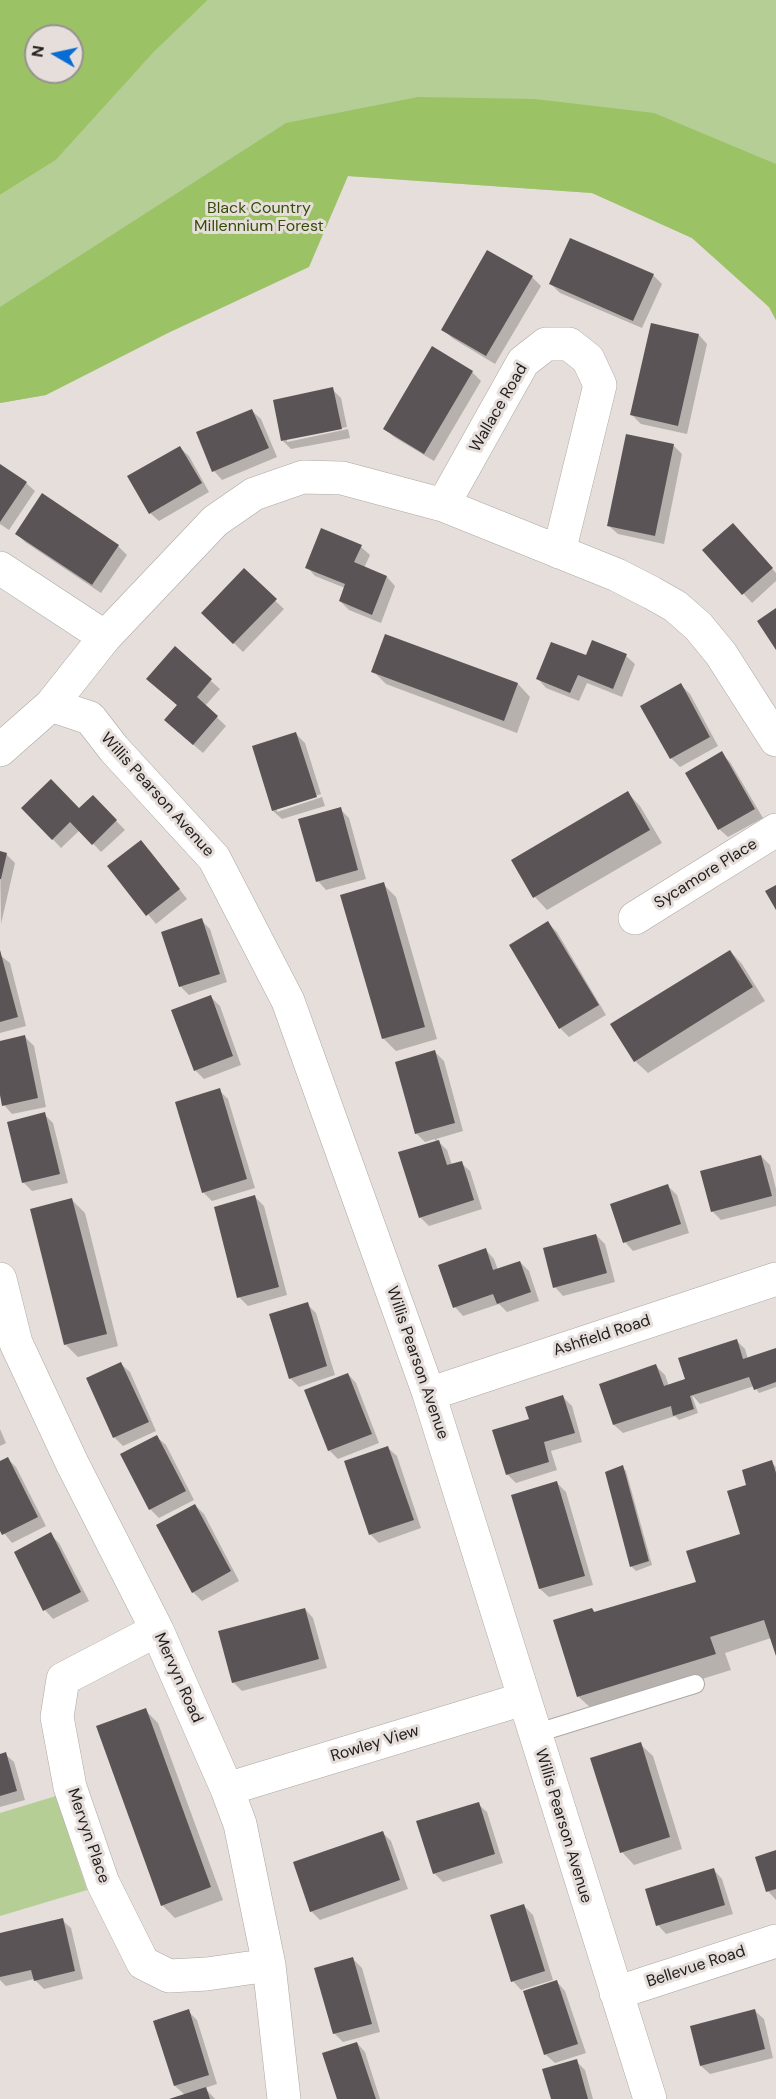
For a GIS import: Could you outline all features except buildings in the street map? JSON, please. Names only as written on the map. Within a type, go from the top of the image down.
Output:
[{"type":"street","name":"Wallace Road","points":[[443,505],[523,362],[546,344],[569,344],[588,359],[600,385],[559,552]]},
{"type":"street","points":[[2,743],[51,705],[105,637],[215,521],[254,494],[303,477],[342,478],[443,505],[617,575],[675,606],[698,626],[721,654],[776,740]]},
{"type":"street","points":[[0,568],[105,637]]},
{"type":"street","name":"Willis Pearson Avenue","points":[[51,705],[90,718],[114,749],[214,858],[288,1001],[429,1394],[650,2099]]},
{"type":"street","name":"Sycamore Place","points":[[635,918],[776,830]]},
{"type":"street","name":"Mervyn Road","points":[[0,1279],[16,1343],[72,1463],[157,1630],[240,1824],[269,1965],[284,2099]]},
{"type":"street","name":"Ashfield Road","points":[[429,1394],[776,1279]]},
{"type":"street","name":"Mervyn Place","points":[[157,1630],[63,1679],[57,1717],[70,1787],[103,1883],[143,1963],[169,1976],[207,1974],[269,1965]]},
{"type":"street","name":"Rowley View","points":[[226,1789],[523,1699]]},
{"type":"street","name":"Bellevue Road","points":[[616,1993],[776,1941]]},
{"type":"lane","points":[[534,1734],[695,1684]]},
{"type":"green space","points":[[0,0],[208,0],[154,52],[56,160],[0,195]]},
{"type":"green space","points":[[208,0],[776,0],[776,320],[769,307],[692,238],[592,193],[348,176],[46,395],[0,403],[0,195],[56,160],[154,52]]},
{"type":"green space","name":"Black Country Millennium Forest","points":[[418,97],[535,99],[654,113],[776,164],[776,320],[769,307],[692,238],[592,193],[348,176],[309,267],[168,333],[46,395],[0,403],[0,307],[286,123]]},
{"type":"green space","points":[[56,1796],[87,1890],[0,1916],[0,1813]]}]
